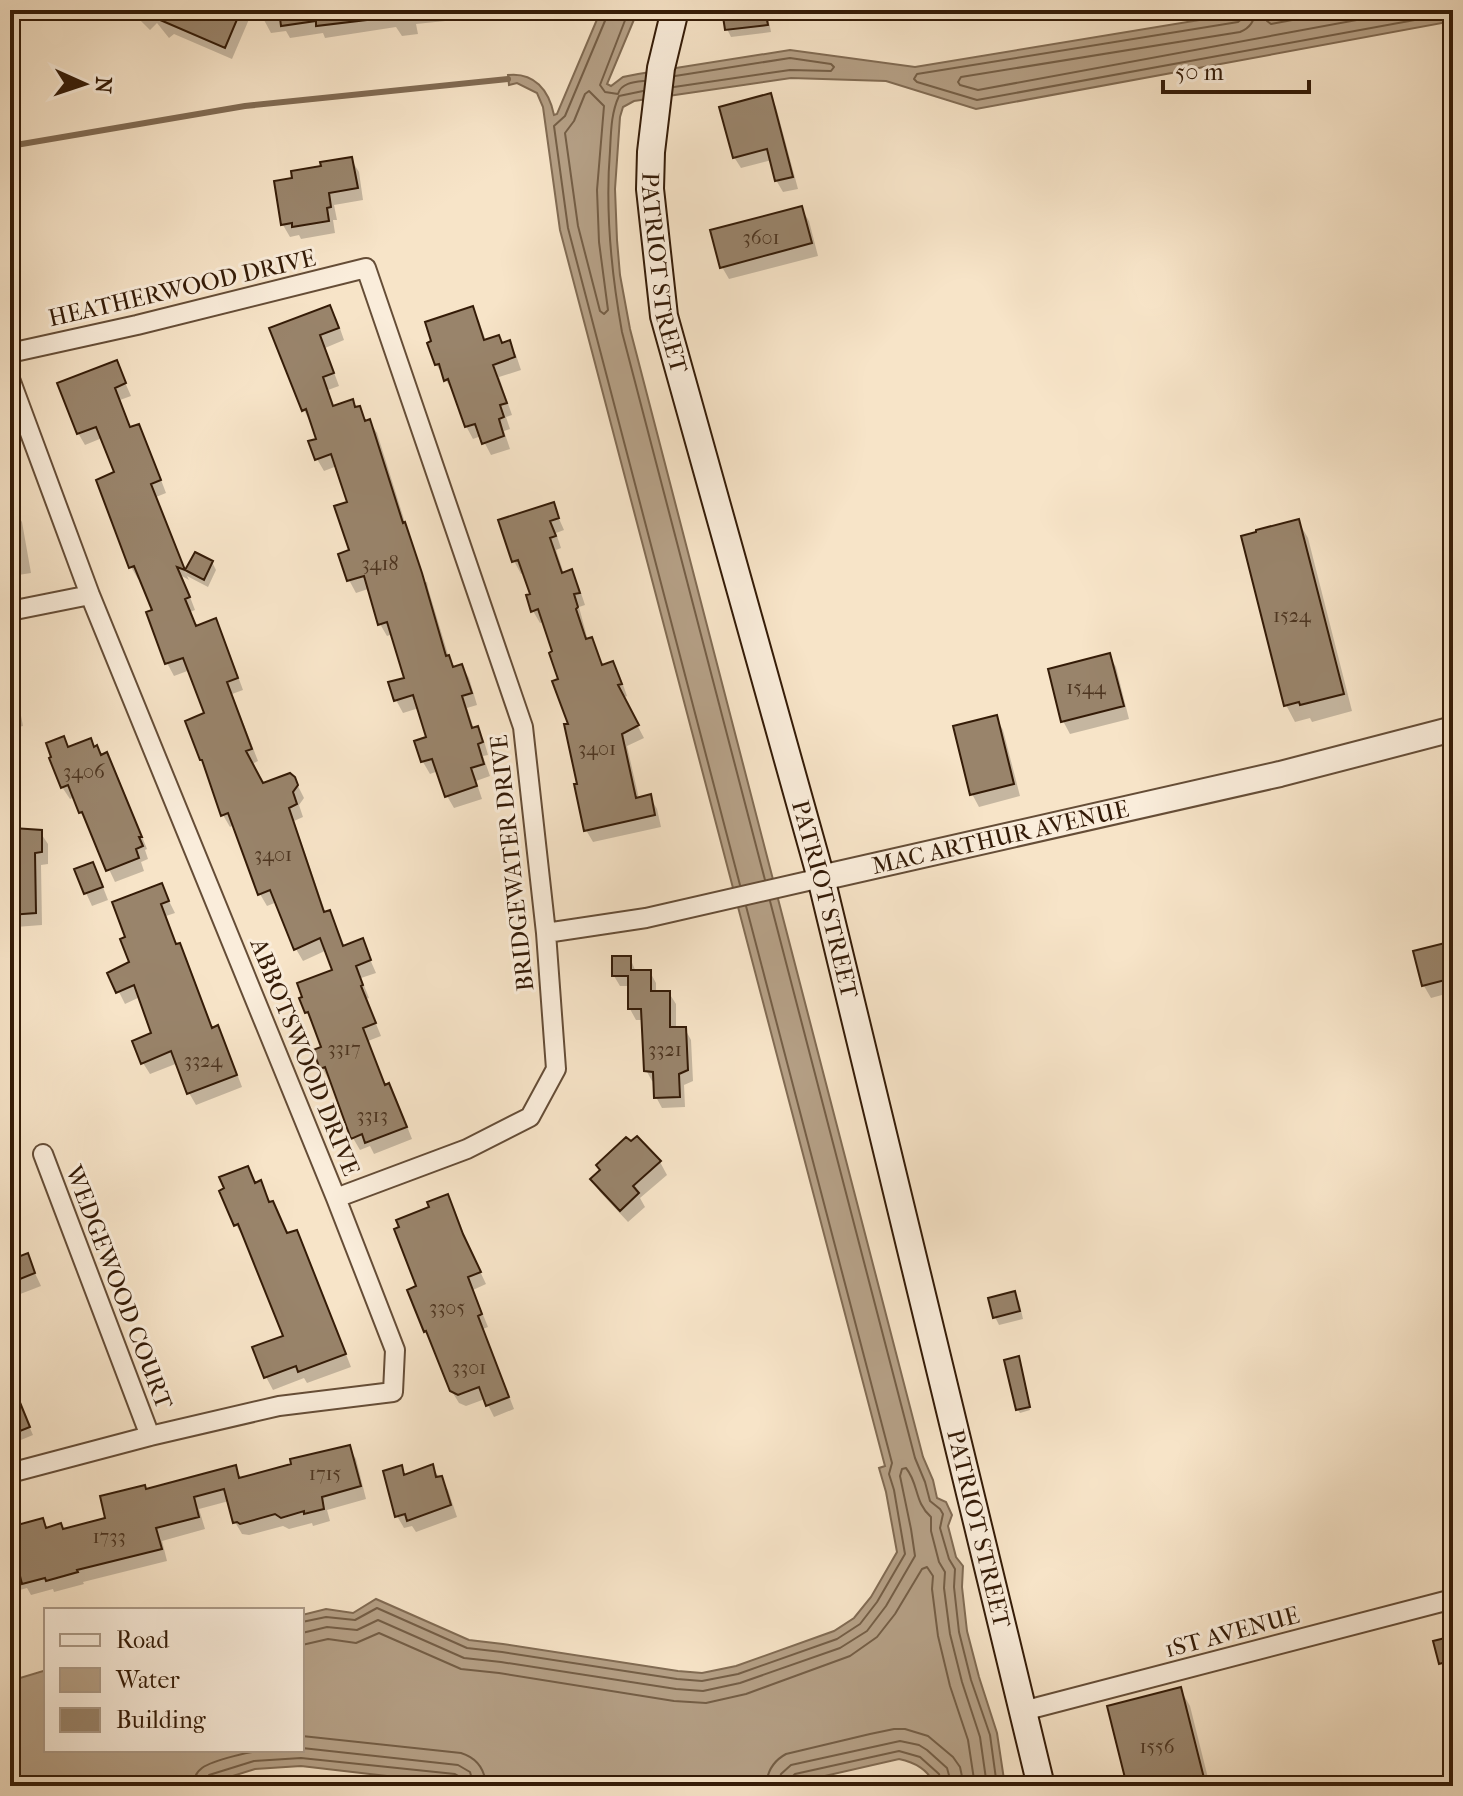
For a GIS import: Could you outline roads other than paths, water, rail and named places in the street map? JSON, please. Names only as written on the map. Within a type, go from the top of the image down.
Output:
[{"type":"main road","name":"PATRIOT STREET","points":[[675,10],[661,68],[650,189],[664,316],[821,878],[1041,1786]]},
{"type":"street","name":"HEATHERWOOD DRIVE","points":[[10,353],[366,268]]},
{"type":"street","name":"BRIDGEWATER DRIVE","points":[[336,1198],[467,1149],[530,1117],[556,1069],[546,933],[523,727],[366,268]]},
{"type":"street","name":"ABBOTSWOOD DRIVE","points":[[10,379],[90,595],[395,1350],[393,1392],[279,1406],[10,1473]]},
{"type":"street","points":[[10,611],[90,595]]},
{"type":"street","name":"MAC ARTHUR AVENUE","points":[[546,933],[646,918],[720,902],[1280,774],[1453,729]]},
{"type":"street","name":"WEDGEWOOD COURT","points":[[43,1154],[150,1436]]},
{"type":"street","name":"1ST AVENUE","points":[[1023,1711],[1453,1599]]},
{"type":"water","points":[[601,10],[638,10],[607,84],[611,86],[623,77],[790,50],[915,67],[1260,10],[1453,10],[1453,21],[976,109],[886,81],[791,78],[634,101],[623,107],[620,117],[615,189],[617,240],[630,329],[923,1457],[937,1498],[946,1502],[952,1515],[948,1526],[956,1557],[963,1566],[967,1631],[997,1733],[1005,1786],[934,1786],[921,1768],[899,1759],[781,1786],[499,1786],[301,1766],[255,1769],[201,1786],[10,1786],[10,1681],[43,1671],[44,1752],[304,1752],[304,1614],[326,1609],[353,1613],[376,1599],[469,1640],[702,1673],[736,1666],[834,1631],[854,1618],[871,1597],[897,1552],[879,1468],[885,1466],[560,230],[543,107],[537,93],[517,83],[509,85],[508,75],[525,76],[539,84],[554,115]]},
{"type":"waterway","points":[[10,146],[245,106],[508,79]]}]
